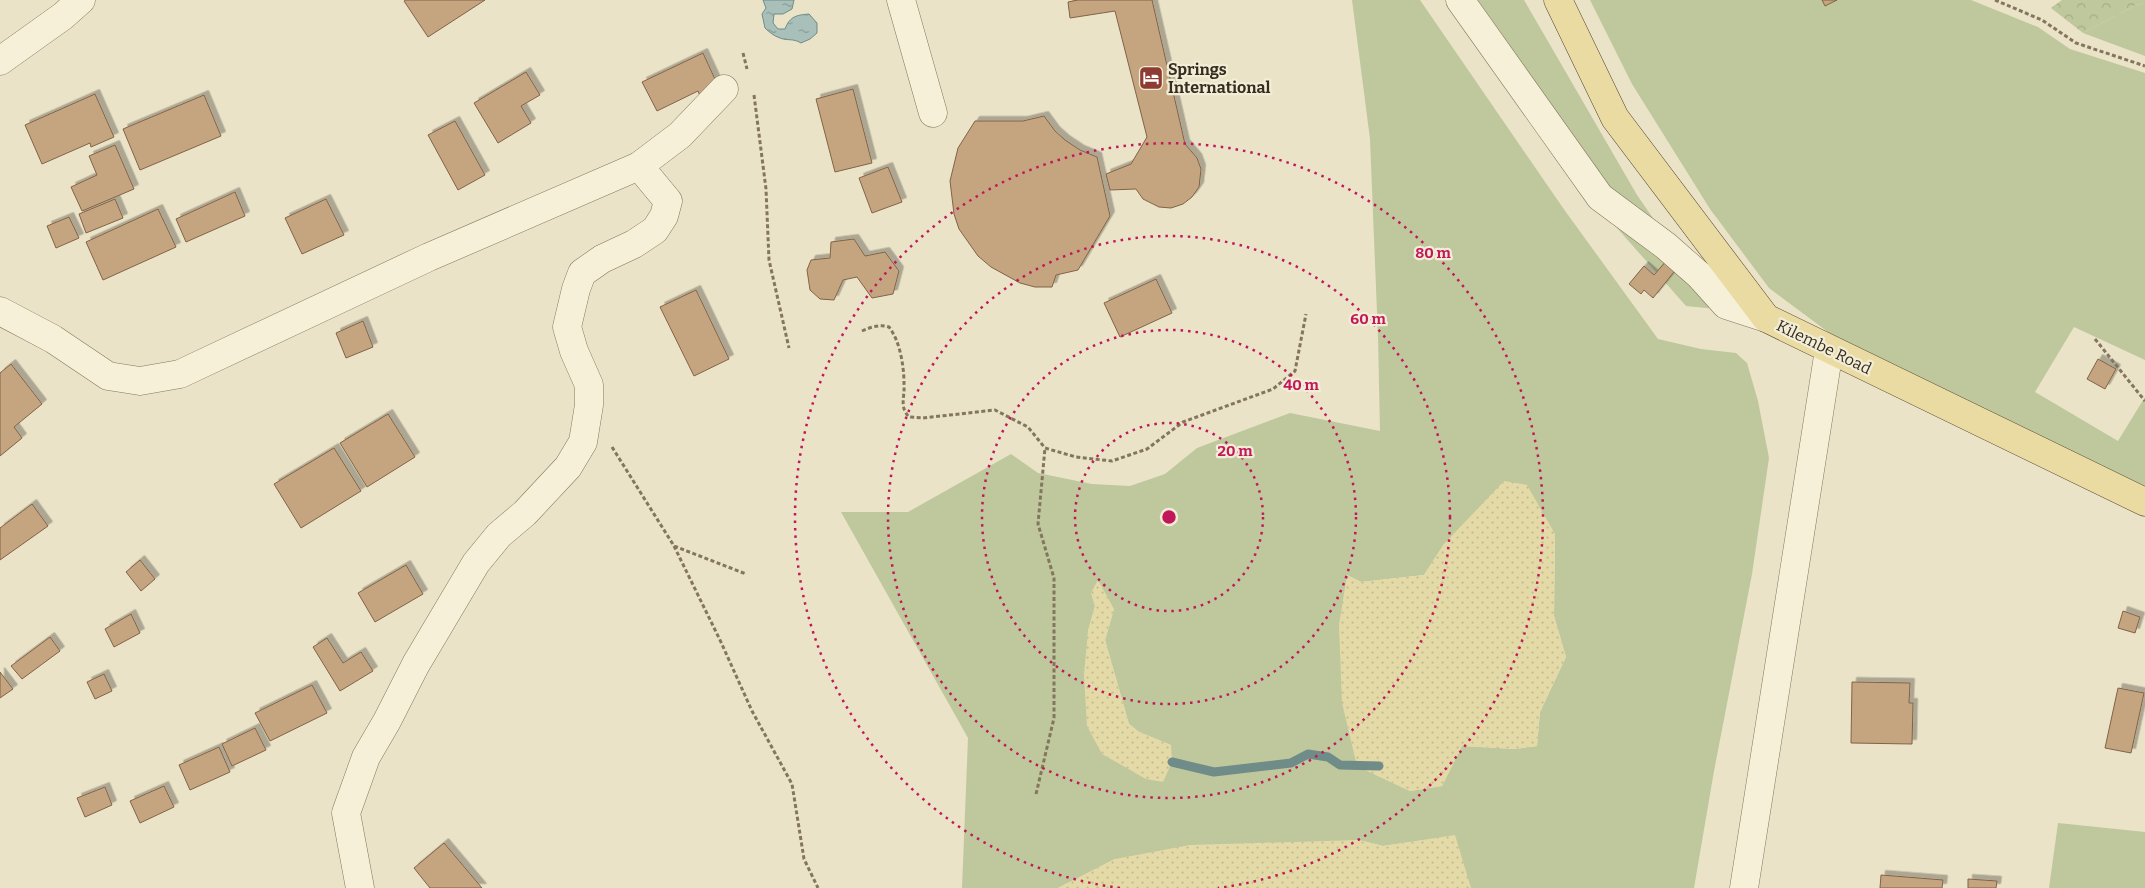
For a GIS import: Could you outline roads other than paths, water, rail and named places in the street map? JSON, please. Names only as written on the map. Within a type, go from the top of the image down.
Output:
[{"type":"main road","name":"Kilembe Road","points":[[1558,0],[1615,118],[1766,318],[2145,502]]},
{"type":"street","points":[[0,61],[63,16],[81,0]]},
{"type":"street","points":[[901,0],[933,113]]},
{"type":"street","points":[[1460,0],[1600,197],[1666,246],[1699,275],[1726,305],[1766,318]]},
{"type":"street","points":[[0,311],[53,339],[108,376],[140,381],[180,374],[429,257],[640,166],[680,135],[724,89]]},
{"type":"street","points":[[360,888],[346,813],[366,757],[387,722],[416,664],[476,563],[499,535],[525,513],[568,467],[583,442],[589,405],[589,385],[574,352],[568,327],[576,289],[582,273],[602,259],[634,244],[655,230],[664,216],[668,201],[640,166]]},
{"type":"street","points":[[1744,888],[1829,350]]},
{"type":"water","points":[[763,0],[794,0],[792,9],[783,14],[774,14],[773,23],[778,29],[785,29],[789,21],[794,17],[809,14],[817,23],[817,33],[801,43],[774,35],[765,28],[762,14],[766,8]]},
{"type":"waterway","points":[[1172,762],[1214,772],[1291,763],[1308,754],[1328,757],[1340,765],[1379,766]]},
{"type":"place","name":"Springs International","points":[[1151,78]]}]
